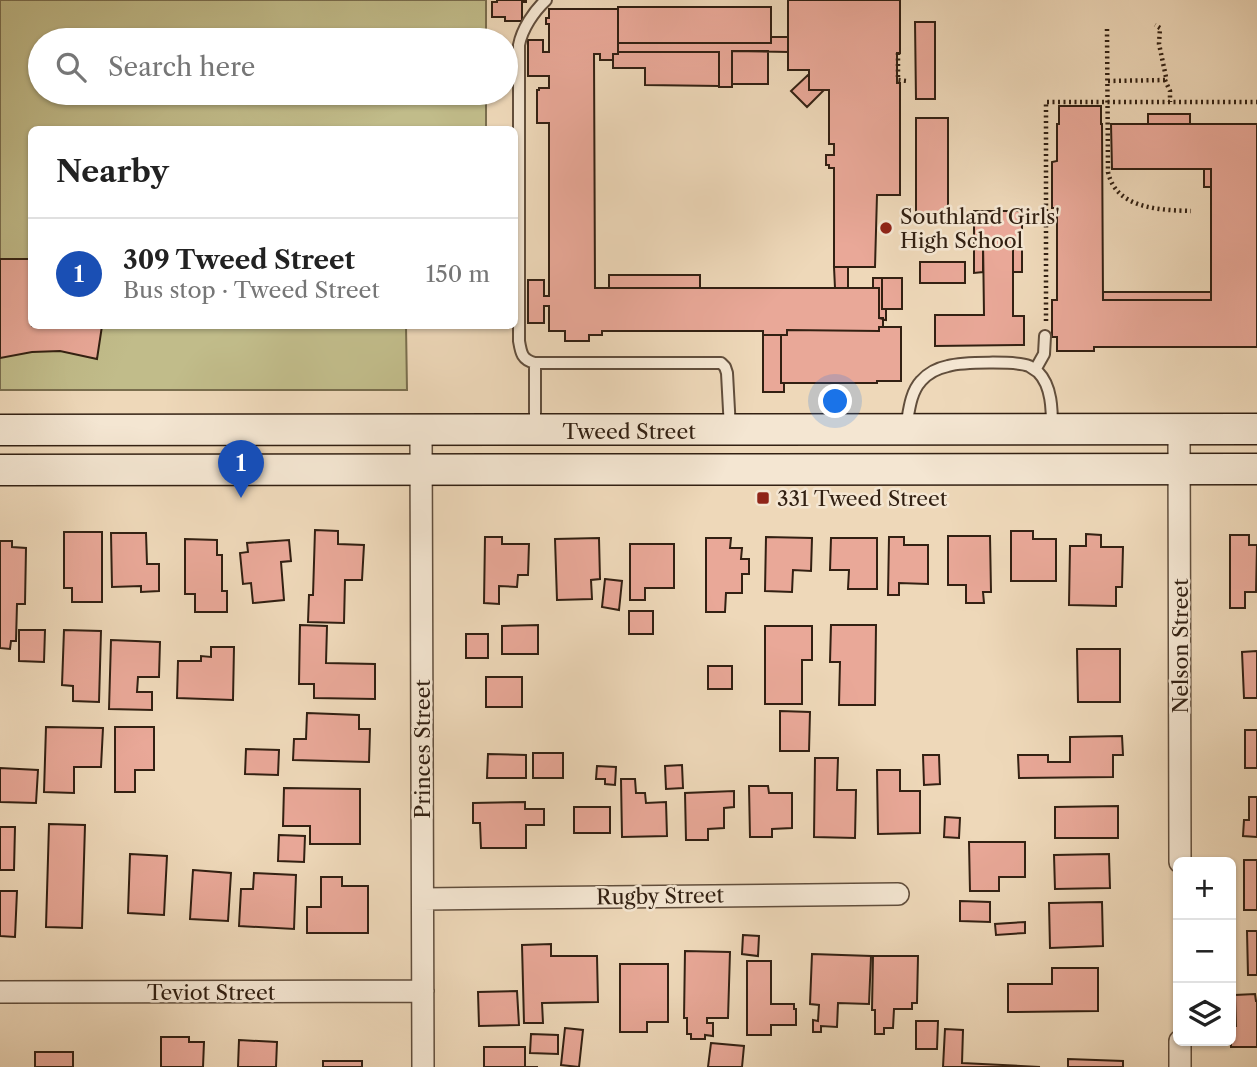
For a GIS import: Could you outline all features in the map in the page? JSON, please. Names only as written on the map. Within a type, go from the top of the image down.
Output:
[{"type":"main road","name":"Tweed Street","points":[[0,430],[1257,429]]},
{"type":"main road","name":"Tweed Street","points":[[0,470],[1257,469]]},
{"type":"street","name":"Nelson Street","points":[[1179,429],[1180,857]]},
{"type":"street","name":"Princes Street","points":[[421,431],[423,1067]]},
{"type":"street","name":"Rugby Street","points":[[423,899],[898,894]]},
{"type":"street","name":"Teviot Street","points":[[0,992],[423,991]]},
{"type":"street","points":[[1180,1046],[1180,1067]]},
{"type":"lane","points":[[547,0],[541,4],[525,27],[519,45],[519,341],[522,356],[535,362],[721,363],[727,373],[730,430]]},
{"type":"lane","points":[[1035,370],[1044,354],[1045,336]]},
{"type":"lane","points":[[535,362],[535,431]]},
{"type":"lane","points":[[906,430],[911,402],[918,384],[935,370],[950,365],[1013,363],[1035,370],[1046,383],[1052,430]]},
{"type":"path","points":[[1155,24],[1160,28],[1159,44],[1165,80],[1170,90],[1170,103]]},
{"type":"path","points":[[1107,29],[1110,180],[1127,200],[1149,208],[1191,211]]},
{"type":"path","points":[[898,53],[898,80],[907,81]]},
{"type":"path","points":[[1108,81],[1165,80]]},
{"type":"path","points":[[1045,336],[1046,103],[1257,102]]},
{"type":"shaded area","points":[[0,0],[486,0],[486,28],[28,28],[28,105],[486,105],[486,126],[28,126],[28,329],[406,329],[407,390],[0,390]]},
{"type":"building","points":[[526,0],[522,2],[522,21],[505,21],[505,17],[492,17],[492,2]]},
{"type":"building","points":[[788,0],[900,0],[897,83],[900,83],[900,195],[877,195],[875,267],[834,267],[834,168],[826,165],[826,155],[834,155],[834,144],[829,144],[829,90],[809,90],[809,70],[788,70]]},
{"type":"building","points":[[618,7],[771,7],[771,43],[618,43]]},
{"type":"building","points":[[549,9],[618,9],[618,54],[613,54],[613,60],[600,60],[600,54],[594,54],[595,288],[879,288],[879,318],[883,318],[883,327],[879,327],[879,331],[787,330],[787,335],[763,335],[763,331],[602,331],[602,335],[589,335],[589,341],[565,341],[565,331],[549,331],[549,306],[544,306],[544,323],[528,323],[528,280],[544,280],[544,296],[549,296],[549,123],[537,123],[537,90],[549,88],[549,76],[528,76],[528,40],[543,40],[543,52],[549,52],[549,24],[546,24],[546,18],[549,18]]},
{"type":"building","points":[[915,22],[935,22],[935,99],[916,99]]},
{"type":"building","points":[[771,37],[788,37],[788,52],[732,51],[732,87],[719,87],[719,52],[618,52],[618,43],[771,43]]},
{"type":"building","points":[[732,51],[768,51],[768,84],[732,84]]},
{"type":"building","points":[[719,52],[719,86],[645,85],[645,68],[613,68],[613,54]]},
{"type":"building","points":[[809,74],[809,90],[824,90],[807,107],[791,91]]},
{"type":"building","points":[[1059,106],[1101,106],[1103,300],[1211,300],[1211,169],[1112,169],[1111,124],[1257,124],[1257,347],[1094,347],[1094,351],[1057,351],[1057,337],[1052,337],[1052,300],[1057,300],[1057,208],[1052,208],[1052,162],[1057,161]]},
{"type":"building","points":[[1148,114],[1190,114],[1190,124],[1148,124]]},
{"type":"building","points":[[916,118],[948,118],[948,215],[916,215]]},
{"type":"building","points":[[1204,169],[1211,169],[1211,187],[1204,187]]},
{"type":"building","points":[[974,211],[1022,211],[1022,240],[1013,240],[1013,316],[1024,316],[1024,345],[935,346],[935,315],[984,315],[983,240],[974,240]]},
{"type":"building","points":[[974,240],[983,240],[983,272],[974,273]]},
{"type":"building","points":[[1013,240],[1022,240],[1022,272],[1013,272]]},
{"type":"building","points":[[0,259],[28,259],[28,329],[102,329],[97,359],[60,351],[32,352],[0,358]]},
{"type":"building","points":[[920,262],[965,262],[965,283],[920,283]]},
{"type":"building","points":[[834,267],[848,267],[848,288],[835,288]]},
{"type":"building","points":[[609,275],[700,275],[700,288],[609,288]]},
{"type":"building","points":[[873,278],[882,278],[882,309],[886,309],[886,320],[879,318],[879,288],[873,288]]},
{"type":"building","points":[[882,278],[902,278],[902,309],[882,309]]},
{"type":"building","points":[[1103,292],[1211,292],[1211,300],[1103,300]]},
{"type":"building","points":[[879,327],[901,327],[901,381],[781,383],[781,335],[787,335],[787,330],[879,331]]},
{"type":"building","points":[[763,335],[781,335],[781,383],[784,383],[784,392],[763,392]]},
{"type":"building","points":[[315,530],[338,531],[338,544],[364,545],[362,580],[345,580],[344,623],[308,622],[309,595],[313,595]]},
{"type":"building","points":[[1011,531],[1033,531],[1033,539],[1056,539],[1056,581],[1011,581]]},
{"type":"building","points":[[64,532],[102,532],[102,602],[72,602],[72,588],[64,588]]},
{"type":"building","points":[[111,533],[146,533],[147,564],[159,564],[159,591],[141,592],[141,586],[112,587]]},
{"type":"building","points":[[1086,534],[1101,535],[1101,547],[1123,547],[1122,587],[1116,587],[1116,606],[1069,605],[1070,546],[1086,546]]},
{"type":"building","points":[[1230,535],[1249,535],[1249,545],[1257,545],[1256,592],[1245,592],[1245,608],[1230,608]]},
{"type":"building","points":[[948,536],[990,536],[991,592],[983,592],[984,603],[966,603],[966,585],[948,585]]},
{"type":"building","points":[[485,537],[502,537],[502,544],[529,544],[528,575],[518,575],[517,587],[499,586],[499,604],[484,603]]},
{"type":"building","points":[[766,537],[812,538],[811,571],[793,570],[792,592],[765,591]]},
{"type":"building","points":[[889,537],[904,537],[904,545],[928,545],[928,584],[899,583],[899,595],[888,595]]},
{"type":"building","points":[[599,538],[600,579],[591,580],[592,599],[557,600],[555,539]]},
{"type":"building","points":[[706,538],[731,538],[730,548],[742,548],[741,559],[749,559],[749,574],[742,574],[742,593],[726,593],[725,612],[706,612]]},
{"type":"building","points":[[831,538],[877,538],[877,589],[848,589],[849,570],[830,570]]},
{"type":"building","points":[[185,539],[217,540],[217,555],[222,555],[222,591],[227,591],[227,612],[195,612],[195,594],[185,594]]},
{"type":"building","points":[[289,540],[291,561],[281,562],[284,600],[253,603],[251,583],[243,584],[240,553],[248,552],[247,543]]},
{"type":"building","points":[[0,541],[12,541],[12,547],[26,548],[25,604],[17,604],[16,641],[11,641],[10,649],[0,648]]},
{"type":"building","points":[[630,544],[674,544],[674,588],[645,588],[645,600],[630,600]]},
{"type":"building","points":[[605,579],[622,581],[619,610],[602,607]]},
{"type":"building","points":[[629,611],[653,611],[653,634],[629,634]]},
{"type":"building","points":[[300,625],[327,626],[326,663],[375,664],[375,699],[314,698],[314,684],[299,684]]},
{"type":"building","points":[[538,625],[538,654],[502,654],[502,626]]},
{"type":"building","points":[[831,625],[876,625],[875,705],[839,705],[840,662],[830,662]]},
{"type":"building","points":[[765,626],[812,626],[812,660],[802,660],[802,704],[765,704]]},
{"type":"building","points":[[19,630],[45,630],[44,662],[19,661]]},
{"type":"building","points":[[64,630],[101,631],[99,702],[73,701],[73,686],[62,685]]},
{"type":"building","points":[[466,634],[488,634],[488,658],[466,658]]},
{"type":"building","points":[[111,640],[160,642],[159,677],[138,677],[137,692],[152,692],[152,710],[109,709]]},
{"type":"building","points":[[211,647],[234,647],[233,700],[177,698],[178,661],[201,661],[201,656],[211,657]]},
{"type":"building","points":[[1077,649],[1120,649],[1120,702],[1078,702]]},
{"type":"building","points":[[1257,651],[1257,698],[1244,698],[1242,652]]},
{"type":"building","points":[[708,666],[732,666],[732,689],[708,689]]},
{"type":"building","points":[[486,677],[522,677],[522,707],[486,707]]},
{"type":"building","points":[[780,711],[810,712],[809,751],[780,751]]},
{"type":"building","points":[[307,713],[359,715],[359,729],[370,729],[369,762],[293,760],[294,739],[306,739]]},
{"type":"building","points":[[46,727],[103,728],[101,767],[74,767],[74,793],[44,792]]},
{"type":"building","points":[[115,727],[154,727],[154,770],[135,770],[135,792],[115,792]]},
{"type":"building","points":[[1245,730],[1257,730],[1257,768],[1245,768]]},
{"type":"building","points":[[1122,736],[1123,755],[1113,755],[1113,777],[1019,778],[1018,755],[1048,755],[1048,762],[1070,762],[1070,737]]},
{"type":"building","points":[[246,749],[279,750],[278,775],[245,774]]},
{"type":"building","points":[[533,753],[563,753],[563,778],[533,778]]},
{"type":"building","points":[[488,754],[526,755],[526,778],[487,778]]},
{"type":"building","points":[[923,755],[939,755],[940,784],[924,785]]},
{"type":"building","points":[[815,758],[838,758],[837,790],[856,790],[855,838],[814,837]]},
{"type":"building","points":[[682,765],[683,788],[666,789],[665,766]]},
{"type":"building","points":[[597,766],[616,767],[615,785],[605,784],[605,779],[596,779]]},
{"type":"building","points":[[0,768],[38,770],[36,803],[0,802]]},
{"type":"building","points":[[877,770],[900,770],[900,791],[920,791],[920,833],[878,834]]},
{"type":"building","points":[[621,779],[635,779],[636,793],[645,793],[646,803],[666,802],[667,836],[622,837]]},
{"type":"building","points":[[749,786],[768,786],[769,793],[792,793],[792,828],[772,829],[772,837],[750,837]]},
{"type":"building","points":[[284,788],[360,789],[360,844],[310,844],[310,826],[283,826]]},
{"type":"building","points":[[734,791],[734,807],[724,808],[724,828],[708,829],[708,840],[686,840],[685,793]]},
{"type":"building","points":[[1249,797],[1257,797],[1257,837],[1243,836],[1244,820],[1249,820]]},
{"type":"building","points":[[525,802],[525,809],[544,809],[544,825],[526,825],[526,848],[481,848],[480,823],[473,823],[473,803]]},
{"type":"building","points":[[1118,806],[1118,838],[1055,838],[1055,807]]},
{"type":"building","points":[[574,807],[610,807],[610,833],[574,833]]},
{"type":"building","points":[[945,817],[960,818],[959,838],[944,837]]},
{"type":"building","points":[[49,824],[85,825],[82,928],[46,927]]},
{"type":"building","points":[[0,827],[15,827],[14,870],[0,870]]},
{"type":"building","points":[[279,835],[305,836],[304,862],[278,861]]},
{"type":"building","points":[[969,842],[1025,842],[1025,877],[999,877],[999,891],[970,891]]},
{"type":"building","points":[[130,854],[167,856],[164,915],[128,913]]},
{"type":"building","points":[[1109,854],[1110,888],[1055,889],[1054,855]]},
{"type":"building","points":[[1244,860],[1257,860],[1257,910],[1244,910]]},
{"type":"building","points":[[193,870],[231,873],[228,921],[190,919]]},
{"type":"building","points":[[254,873],[296,875],[294,929],[239,926],[241,889],[253,889]]},
{"type":"building","points":[[321,877],[342,877],[342,886],[368,886],[368,933],[307,933],[307,907],[321,907]]},
{"type":"building","points":[[0,891],[17,891],[15,937],[0,936]]},
{"type":"building","points":[[960,901],[990,902],[990,922],[960,921]]},
{"type":"building","points":[[1102,902],[1103,946],[1050,948],[1049,903]]},
{"type":"building","points":[[1025,922],[1025,933],[996,935],[995,924]]},
{"type":"building","points":[[1247,931],[1257,931],[1257,975],[1248,975]]},
{"type":"building","points":[[743,935],[759,936],[758,956],[742,954]]},
{"type":"building","points":[[551,944],[551,956],[597,956],[598,1002],[542,1003],[543,1023],[524,1023],[522,945]]},
{"type":"building","points":[[685,951],[730,952],[728,1018],[707,1018],[707,1023],[713,1023],[713,1036],[705,1035],[705,1039],[691,1039],[691,1034],[687,1034],[687,1018],[684,1018]]},
{"type":"building","points":[[812,954],[871,956],[869,1004],[838,1003],[837,1027],[821,1026],[821,1032],[813,1032],[813,1020],[818,1021],[819,1005],[810,1004]]},
{"type":"building","points":[[873,956],[918,956],[917,1003],[912,1003],[912,1009],[894,1009],[893,1028],[884,1028],[884,1034],[875,1034],[875,1010],[872,1010]]},
{"type":"building","points":[[747,961],[771,961],[771,1004],[794,1004],[796,1025],[771,1025],[771,1035],[747,1035]]},
{"type":"building","points":[[620,964],[668,964],[668,1022],[647,1022],[647,1032],[620,1032]]},
{"type":"building","points":[[1052,968],[1098,968],[1098,1011],[1008,1012],[1008,984],[1052,984]]},
{"type":"building","points":[[517,991],[519,1025],[479,1026],[478,992]]},
{"type":"building","points":[[1255,994],[1257,1047],[1231,1047],[1236,1046],[1236,995]]},
{"type":"building","points":[[916,1021],[938,1021],[937,1049],[916,1049]]},
{"type":"building","points":[[565,1028],[583,1030],[579,1067],[561,1065]]},
{"type":"building","points":[[945,1029],[963,1030],[962,1063],[1040,1067],[943,1067]]},
{"type":"building","points":[[531,1034],[558,1035],[558,1054],[530,1053]]},
{"type":"building","points":[[161,1037],[189,1037],[189,1042],[204,1042],[203,1067],[161,1067]]},
{"type":"building","points":[[239,1040],[277,1042],[276,1067],[238,1067]]},
{"type":"building","points":[[711,1043],[744,1046],[742,1067],[708,1067]]},
{"type":"building","points":[[484,1047],[525,1047],[525,1067],[484,1067]]},
{"type":"building","points":[[35,1052],[73,1052],[73,1067],[35,1067]]},
{"type":"building","points":[[1068,1059],[1123,1061],[1123,1067],[1068,1067]]},
{"type":"building","points":[[323,1061],[362,1061],[362,1067],[323,1067]]},
{"type":"place","name":"Southland Girls' High School","points":[[886,228]]},
{"type":"place","name":"309 Tweed Street","points":[[241,498]]},
{"type":"place","name":"331 Tweed Street","points":[[763,498]]}]
